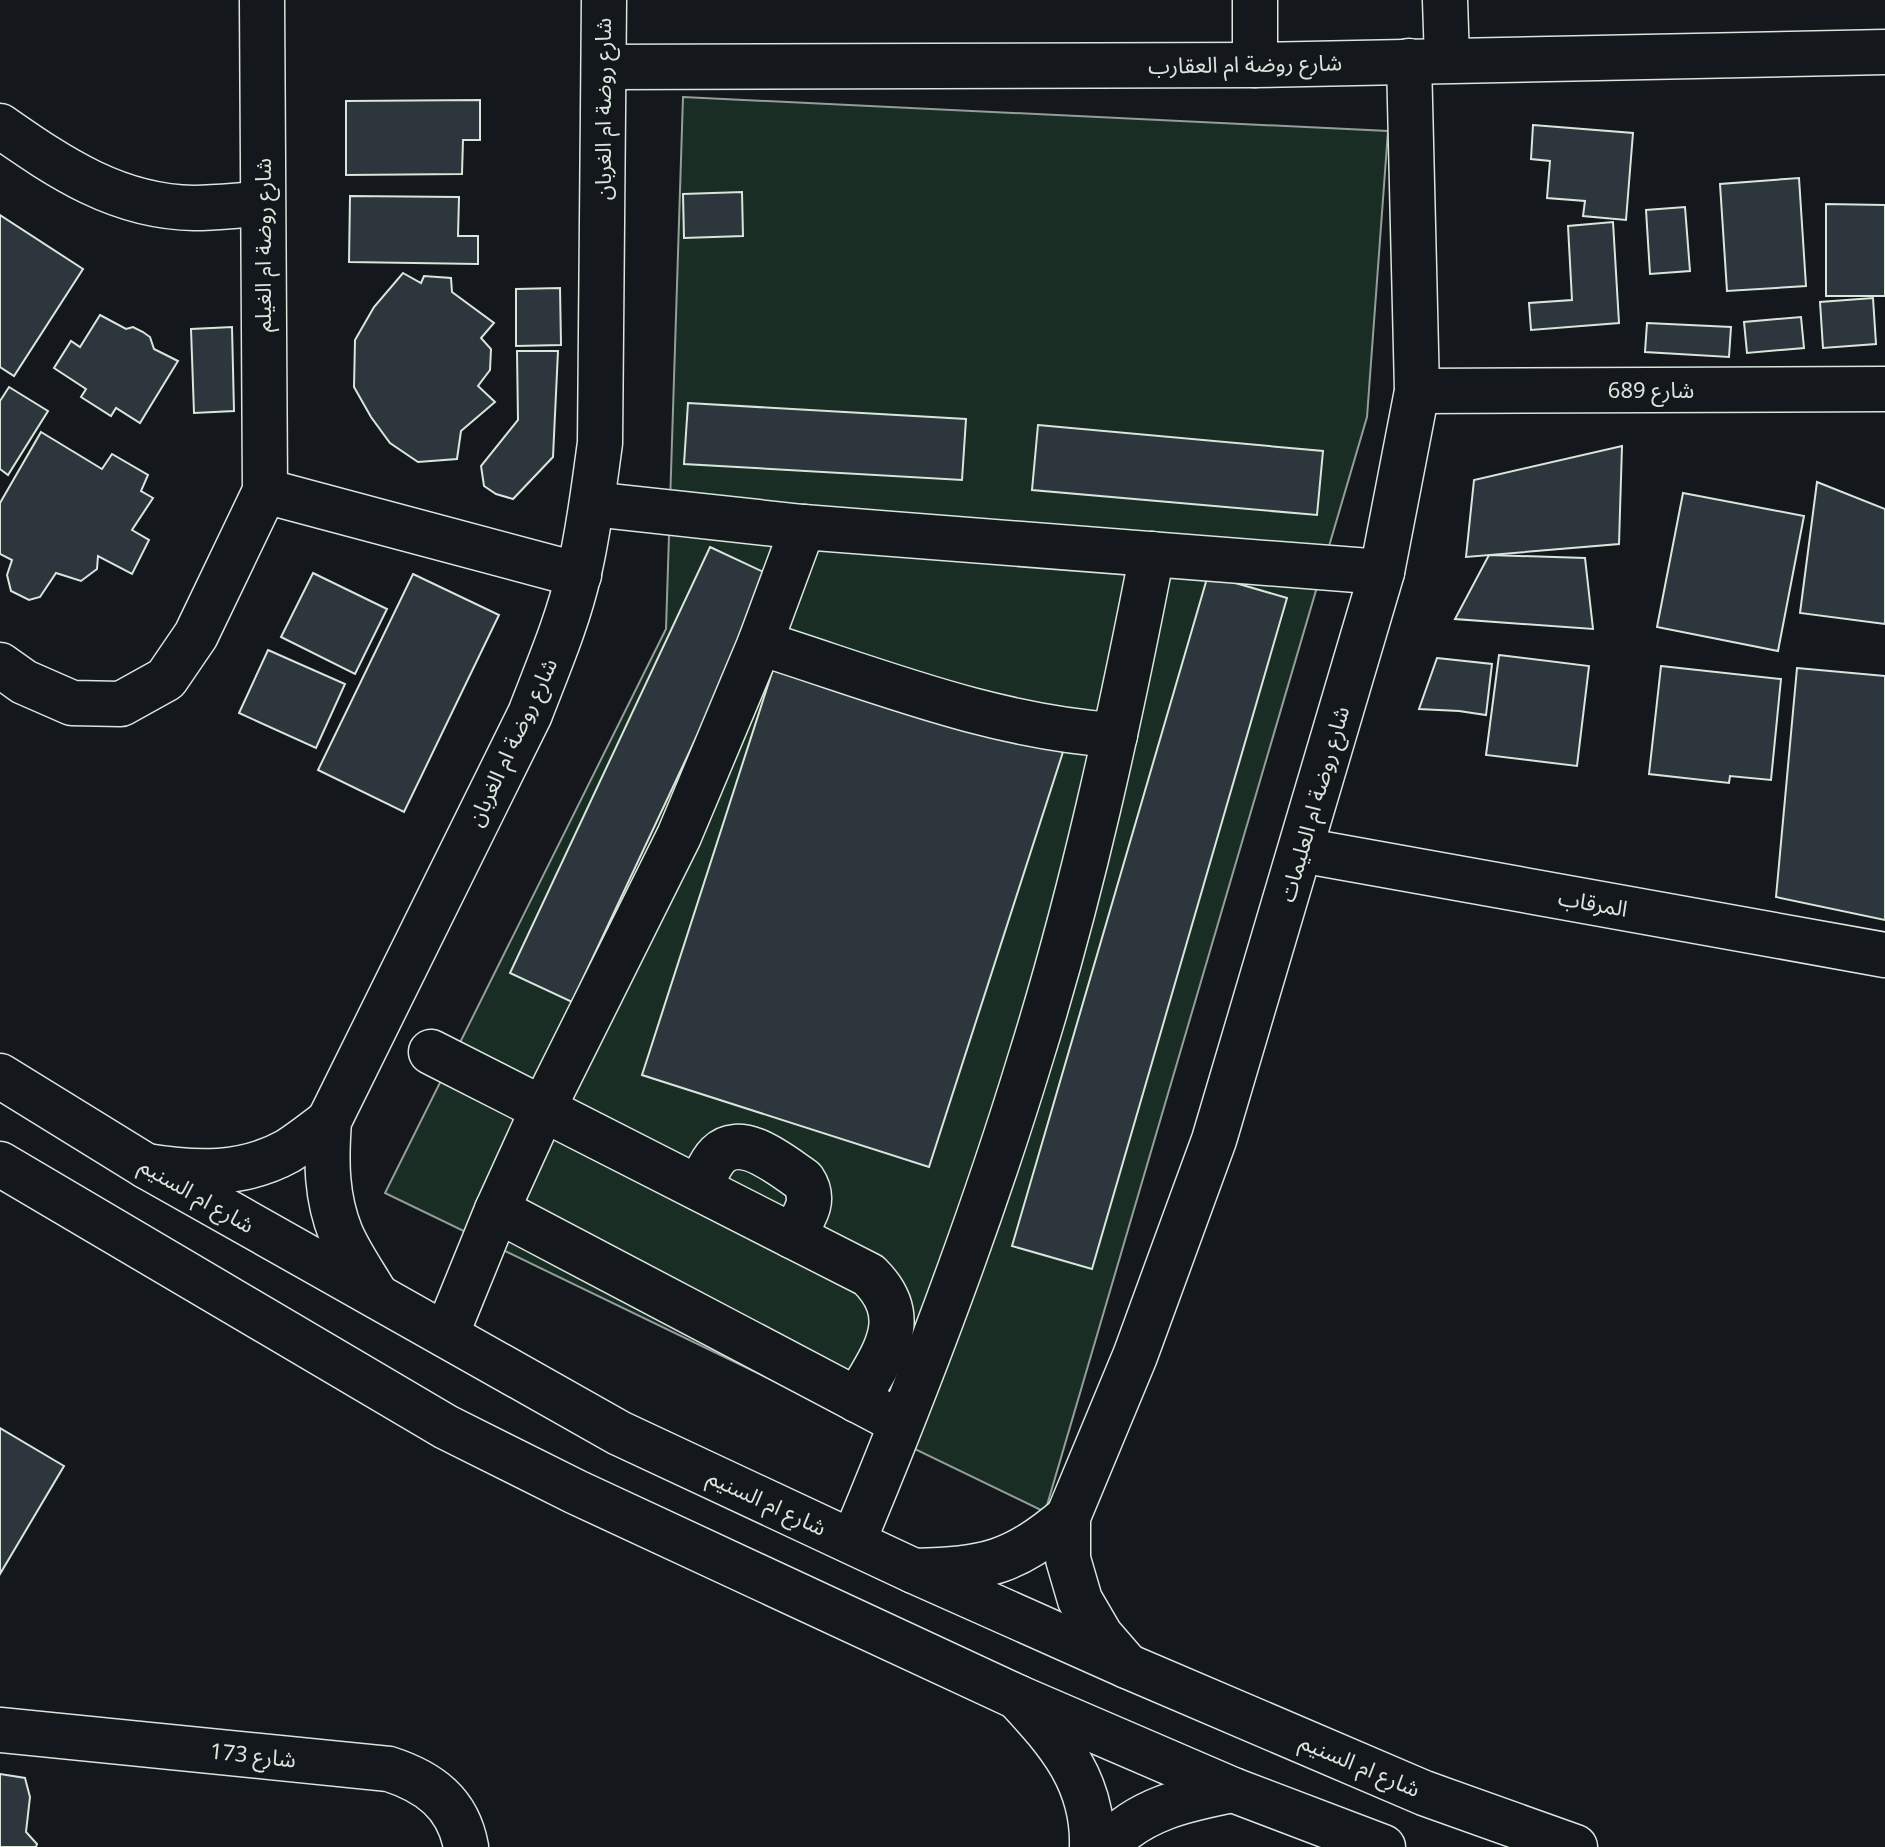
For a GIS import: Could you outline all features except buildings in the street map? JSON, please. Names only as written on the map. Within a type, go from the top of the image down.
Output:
[{"type":"street","name":"شارع روضة ام الغيلم","points":[[0,665],[24,682],[72,703],[121,704],[166,679],[196,635],[265,491],[262,0]]},
{"type":"street","name":"شارع روضة ام الغربان","points":[[376,1295],[342,1237],[330,1199],[326,1160],[329,1121],[530,714],[557,645],[579,575],[600,443],[604,0]]},
{"type":"street","points":[[1255,0],[1255,65]]},
{"type":"street","name":"شارع روضة ام العليمات","points":[[1127,1666],[1101,1636],[1080,1600],[1068,1559],[1068,1517],[1135,1356],[1214,1140],[1382,572],[1417,391],[1428,61],[1445,0]]},
{"type":"street","name":"شارع روضة ام العقارب","points":[[604,67],[1255,65],[1885,52]]},
{"type":"street","points":[[0,126],[49,161],[88,183],[138,200],[192,208],[262,204]]},
{"type":"street","name":"شارع 689","points":[[1417,391],[1885,389]]},
{"type":"street","points":[[265,491],[579,575]]},
{"type":"street","points":[[592,504],[803,527],[1382,572]]},
{"type":"street","points":[[446,1335],[497,1210],[543,1109],[679,836],[760,643],[803,527]]},
{"type":"street","points":[[853,1542],[954,1290],[1031,1058],[1067,933],[1115,735],[1152,554]]},
{"type":"street","points":[[760,643],[1006,720],[1115,735]]},
{"type":"street","name":"المرقاب","points":[[1301,850],[1885,955]]},
{"type":"street","points":[[431,1052],[869,1275],[889,1301],[893,1318],[891,1334],[857,1400]]},
{"type":"street","name":"شارع ام السنيم","points":[[0,1076],[146,1166],[619,1433],[914,1571],[1127,1666],[1424,1793],[1575,1847]]},
{"type":"street","name":"شارع روضة ام الغربان","points":[[146,1166],[191,1173],[241,1169],[287,1151],[329,1121]]},
{"type":"street","points":[[699,1188],[712,1163],[726,1149],[736,1146],[756,1151],[803,1180],[808,1187],[810,1204],[792,1236]]},
{"type":"street","points":[[0,1164],[446,1427],[576,1492],[1017,1697],[1233,1790],[1383,1847]]},
{"type":"street","points":[[497,1210],[902,1424]]},
{"type":"street","name":"شارع روضة ام العليمات","points":[[914,1571],[957,1570],[998,1562],[1036,1544],[1068,1517]]},
{"type":"street","points":[[1017,1697],[1070,1759],[1085,1792],[1093,1828],[1092,1847]]},
{"type":"street","name":"شارع 173","points":[[0,1730],[389,1769],[414,1777],[436,1791],[453,1811],[466,1847]]},
{"type":"street","points":[[1106,1847],[1135,1822],[1162,1807],[1233,1790]]},
{"type":"green space","points":[[683,97],[1388,131],[1367,417],[1045,1512],[385,1193],[666,629]]}]
